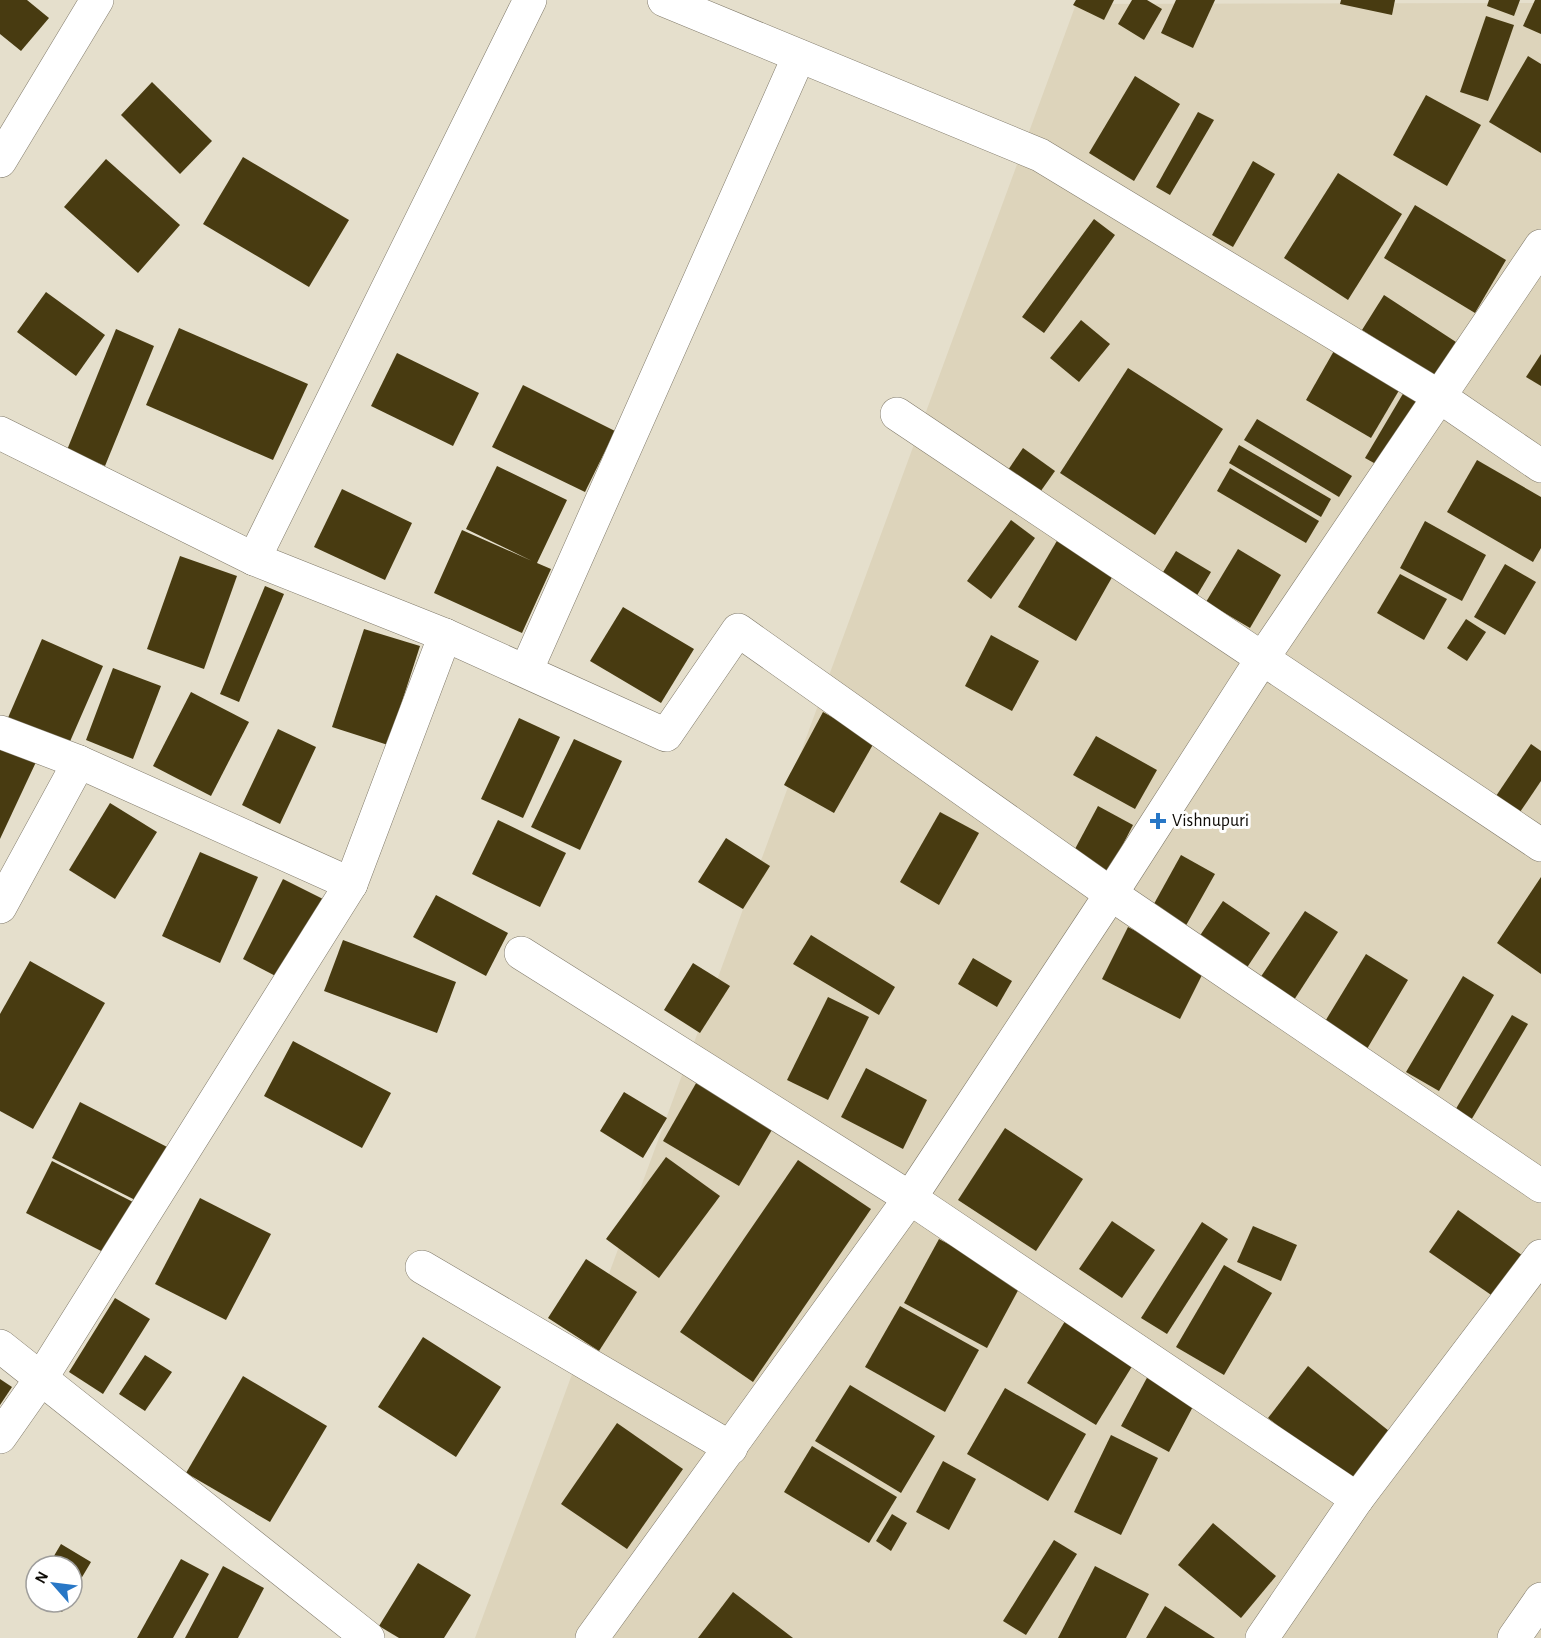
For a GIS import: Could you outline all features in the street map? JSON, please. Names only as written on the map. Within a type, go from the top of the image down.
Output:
[{"type":"street","points":[[0,161],[97,0]]},
{"type":"street","points":[[254,559],[530,0]]},
{"type":"street","points":[[664,0],[1040,155],[1440,398],[1541,466]]},
{"type":"street","points":[[526,671],[799,56]]},
{"type":"street","points":[[592,1638],[910,1198],[1263,659],[1541,246]]},
{"type":"street","points":[[897,414],[1541,845]]},
{"type":"street","points":[[0,433],[254,559],[445,635],[666,735],[738,630],[1111,894],[1541,1186]]},
{"type":"street","points":[[0,1437],[40,1380],[351,884],[445,635]]},
{"type":"street","points":[[0,732],[79,762],[351,884]]},
{"type":"street","points":[[0,907],[79,762]]},
{"type":"street","points":[[521,953],[910,1198],[1357,1499]]},
{"type":"street","points":[[1262,1638],[1357,1499],[1541,1256]]},
{"type":"street","points":[[422,1267],[731,1448]]},
{"type":"street","points":[[0,1346],[368,1638]]},
{"type":"street","points":[[1514,1638],[1541,1599]]},
{"type":"shaded area","name":"Vishnupuri","points":[[1541,3],[1541,1638],[475,1638],[1076,4]]},
{"type":"building","points":[[0,0],[27,0],[49,18],[21,51],[0,34]]},
{"type":"building","points":[[1076,0],[1114,0],[1104,20],[1073,5]]},
{"type":"building","points":[[1132,0],[1147,0],[1162,9],[1144,40],[1118,24]]},
{"type":"building","points":[[1176,0],[1215,0],[1193,48],[1161,33]]},
{"type":"building","points":[[1341,0],[1395,0],[1392,15],[1340,4]]},
{"type":"building","points":[[1489,0],[1520,0],[1514,16],[1487,6]]},
{"type":"building","points":[[1535,0],[1541,0],[1541,34],[1523,26]]},
{"type":"building","points":[[1486,16],[1514,25],[1488,101],[1460,92]]},
{"type":"building","points":[[1528,56],[1541,64],[1541,153],[1489,122]]},
{"type":"building","points":[[1135,76],[1180,104],[1134,181],[1089,153]]},
{"type":"building","points":[[152,82],[212,141],[180,174],[121,115]]},
{"type":"building","points":[[1426,95],[1481,125],[1447,186],[1393,155]]},
{"type":"building","points":[[1198,112],[1214,120],[1170,195],[1156,187]]},
{"type":"building","points":[[243,157],[349,220],[309,287],[203,224]]},
{"type":"building","points":[[106,159],[180,225],[138,273],[64,207]]},
{"type":"building","points":[[1253,161],[1275,174],[1233,247],[1212,235]]},
{"type":"building","points":[[1338,173],[1402,214],[1348,300],[1284,258]]},
{"type":"building","points":[[1415,205],[1506,260],[1475,313],[1384,258]]},
{"type":"building","points":[[1094,219],[1115,235],[1044,333],[1022,317]]},
{"type":"building","points":[[46,292],[105,335],[76,376],[17,332]]},
{"type":"building","points":[[1384,295],[1456,342],[1434,376],[1362,330]]},
{"type":"building","points":[[1081,320],[1110,344],[1079,382],[1050,358]]},
{"type":"building","points":[[179,328],[308,384],[273,460],[146,405]]},
{"type":"building","points":[[116,329],[154,346],[105,466],[67,450]]},
{"type":"building","points":[[1335,349],[1401,387],[1371,438],[1306,400]]},
{"type":"building","points":[[397,353],[479,393],[453,446],[371,406]]},
{"type":"building","points":[[1541,354],[1541,386],[1526,377]]},
{"type":"building","points":[[1128,368],[1223,429],[1155,535],[1060,473]]},
{"type":"building","points":[[523,385],[615,431],[585,492],[492,447]]},
{"type":"building","points":[[1404,392],[1421,402],[1383,468],[1365,458]]},
{"type":"building","points":[[1257,419],[1352,476],[1339,497],[1244,440]]},
{"type":"building","points":[[1239,445],[1331,499],[1321,517],[1229,463]]},
{"type":"building","points":[[1023,448],[1055,471],[1038,495],[1006,473]]},
{"type":"building","points":[[1477,460],[1541,497],[1541,548],[1533,562],[1447,512]]},
{"type":"building","points":[[497,466],[567,500],[537,563],[551,569],[522,633],[434,593],[462,530],[532,561],[466,529]]},
{"type":"building","points":[[1230,468],[1319,521],[1306,543],[1217,491]]},
{"type":"building","points":[[342,489],[412,523],[385,580],[314,547]]},
{"type":"building","points":[[1011,520],[1035,538],[991,599],[967,581]]},
{"type":"building","points":[[1425,521],[1486,555],[1462,601],[1400,568]]},
{"type":"building","points":[[1058,539],[1115,572],[1076,641],[1018,607]]},
{"type":"building","points":[[1238,549],[1281,575],[1250,628],[1206,602]]},
{"type":"building","points":[[1176,551],[1211,572],[1196,597],[1160,577]]},
{"type":"building","points":[[180,556],[237,576],[204,669],[147,649]]},
{"type":"building","points":[[1505,564],[1536,582],[1505,635],[1474,617]]},
{"type":"building","points":[[1400,574],[1447,599],[1424,640],[1377,613]]},
{"type":"building","points":[[265,586],[284,594],[239,702],[220,694]]},
{"type":"building","points":[[623,607],[694,649],[661,703],[590,661]]},
{"type":"building","points":[[1466,619],[1486,632],[1467,661],[1447,648]]},
{"type":"building","points":[[364,629],[420,646],[388,745],[332,727]]},
{"type":"building","points":[[991,635],[1039,661],[1012,711],[965,686]]},
{"type":"building","points":[[42,639],[103,666],[68,746],[7,720]]},
{"type":"building","points":[[113,668],[161,686],[133,759],[86,740]]},
{"type":"building","points":[[191,692],[249,722],[211,796],[153,766]]},
{"type":"building","points":[[823,712],[875,741],[834,813],[784,785]]},
{"type":"building","points":[[519,718],[560,737],[523,818],[481,799]]},
{"type":"building","points":[[278,729],[316,747],[280,824],[242,805]]},
{"type":"building","points":[[1096,736],[1157,770],[1135,809],[1073,775]]},
{"type":"building","points":[[574,739],[622,761],[580,850],[531,827]]},
{"type":"building","points":[[1531,744],[1541,751],[1541,781],[1518,815],[1494,799]]},
{"type":"building","points":[[0,745],[36,762],[0,839]]},
{"type":"building","points":[[110,803],[157,832],[115,899],[69,870]]},
{"type":"building","points":[[1098,806],[1133,825],[1104,881],[1068,862]]},
{"type":"building","points":[[940,812],[979,833],[939,905],[900,882]]},
{"type":"building","points":[[498,820],[566,853],[540,907],[472,874]]},
{"type":"building","points":[[726,838],[770,866],[743,909],[698,882]]},
{"type":"building","points":[[200,852],[258,877],[220,963],[162,936]]},
{"type":"building","points":[[1181,855],[1215,874],[1184,929],[1150,911]]},
{"type":"building","points":[[1541,877],[1541,974],[1497,943]]},
{"type":"building","points":[[283,879],[327,901],[287,982],[243,959]]},
{"type":"building","points":[[436,895],[508,933],[486,976],[413,937]]},
{"type":"building","points":[[1223,901],[1270,933],[1244,972],[1197,940]]},
{"type":"building","points":[[1305,911],[1338,932],[1294,1000],[1260,978]]},
{"type":"building","points":[[1128,927],[1206,967],[1180,1019],[1102,979]]},
{"type":"building","points":[[811,935],[895,987],[879,1015],[793,964]]},
{"type":"building","points":[[343,940],[456,982],[437,1033],[324,991]]},
{"type":"building","points":[[1366,954],[1408,980],[1364,1054],[1321,1028]]},
{"type":"building","points":[[973,958],[1012,981],[997,1007],[958,984]]},
{"type":"building","points":[[30,961],[105,1003],[33,1129],[0,1111],[0,1014]]},
{"type":"building","points":[[693,963],[730,986],[700,1033],[664,1010]]},
{"type":"building","points":[[1463,976],[1494,995],[1439,1091],[1406,1072]]},
{"type":"building","points":[[828,997],[869,1017],[828,1100],[787,1080]]},
{"type":"building","points":[[1512,1015],[1528,1024],[1470,1122],[1454,1112]]},
{"type":"building","points":[[293,1041],[391,1093],[362,1148],[264,1096]]},
{"type":"building","points":[[866,1068],[927,1100],[903,1149],[841,1117]]},
{"type":"building","points":[[699,1078],[776,1123],[739,1186],[663,1141]]},
{"type":"building","points":[[624,1092],[667,1118],[643,1158],[600,1131]]},
{"type":"building","points":[[80,1102],[171,1149],[143,1204],[52,1158]]},
{"type":"building","points":[[1005,1128],[1083,1179],[1036,1251],[958,1200]]},
{"type":"building","points":[[666,1157],[720,1196],[659,1278],[606,1239]]},
{"type":"building","points":[[798,1160],[871,1209],[753,1382],[680,1332]]},
{"type":"building","points":[[52,1161],[137,1204],[111,1256],[26,1213]]},
{"type":"building","points":[[200,1198],[271,1234],[226,1320],[155,1284]]},
{"type":"building","points":[[1458,1210],[1526,1258],[1497,1299],[1429,1252]]},
{"type":"building","points":[[1112,1221],[1155,1250],[1122,1298],[1079,1269]]},
{"type":"building","points":[[1202,1222],[1228,1239],[1167,1334],[1141,1318]]},
{"type":"building","points":[[1253,1226],[1297,1245],[1281,1281],[1237,1262]]},
{"type":"building","points":[[939,1239],[1022,1283],[987,1348],[904,1303]]},
{"type":"building","points":[[586,1259],[637,1292],[599,1351],[548,1318]]},
{"type":"building","points":[[1224,1265],[1272,1293],[1224,1375],[1176,1347]]},
{"type":"building","points":[[115,1298],[150,1319],[103,1394],[69,1372]]},
{"type":"building","points":[[900,1306],[979,1350],[945,1412],[865,1367]]},
{"type":"building","points":[[1070,1313],[1139,1355],[1096,1425],[1027,1383]]},
{"type":"building","points":[[423,1337],[501,1387],[456,1457],[378,1407]]},
{"type":"building","points":[[145,1355],[172,1372],[145,1411],[119,1394]]},
{"type":"building","points":[[1308,1366],[1389,1431],[1349,1483],[1268,1418]]},
{"type":"building","points":[[1149,1374],[1197,1399],[1169,1452],[1121,1426]]},
{"type":"building","points":[[243,1376],[327,1426],[270,1522],[186,1473]]},
{"type":"building","points":[[0,1379],[12,1387],[0,1405]]},
{"type":"building","points":[[850,1385],[935,1436],[901,1493],[815,1441]]},
{"type":"building","points":[[1005,1388],[1086,1434],[1048,1501],[967,1454]]},
{"type":"building","points":[[617,1423],[683,1469],[627,1549],[561,1504]]},
{"type":"building","points":[[1111,1435],[1158,1458],[1121,1535],[1074,1512]]},
{"type":"building","points":[[812,1446],[897,1497],[869,1543],[784,1492]]},
{"type":"building","points":[[943,1461],[976,1479],[949,1530],[916,1512]]},
{"type":"building","points":[[892,1514],[907,1523],[891,1551],[876,1541]]},
{"type":"building","points":[[1213,1523],[1276,1576],[1241,1618],[1178,1565]]},
{"type":"building","points":[[1054,1540],[1077,1554],[1026,1635],[1003,1621]]},
{"type":"building","points":[[61,1544],[78,1554],[55,1554]]},
{"type":"building","points":[[84,1558],[91,1562],[84,1574]]},
{"type":"building","points":[[181,1559],[209,1574],[173,1638],[137,1638]]},
{"type":"building","points":[[418,1563],[471,1595],[444,1638],[399,1638],[379,1626]]},
{"type":"building","points":[[223,1566],[264,1588],[238,1638],[185,1638]]},
{"type":"building","points":[[1095,1566],[1149,1594],[1126,1638],[1058,1638]]},
{"type":"building","points":[[733,1592],[793,1638],[698,1638]]},
{"type":"building","points":[[1165,1606],[1215,1638],[1146,1638]]},
{"type":"place","name":"Vishnupuri","points":[[1158,821]]}]
